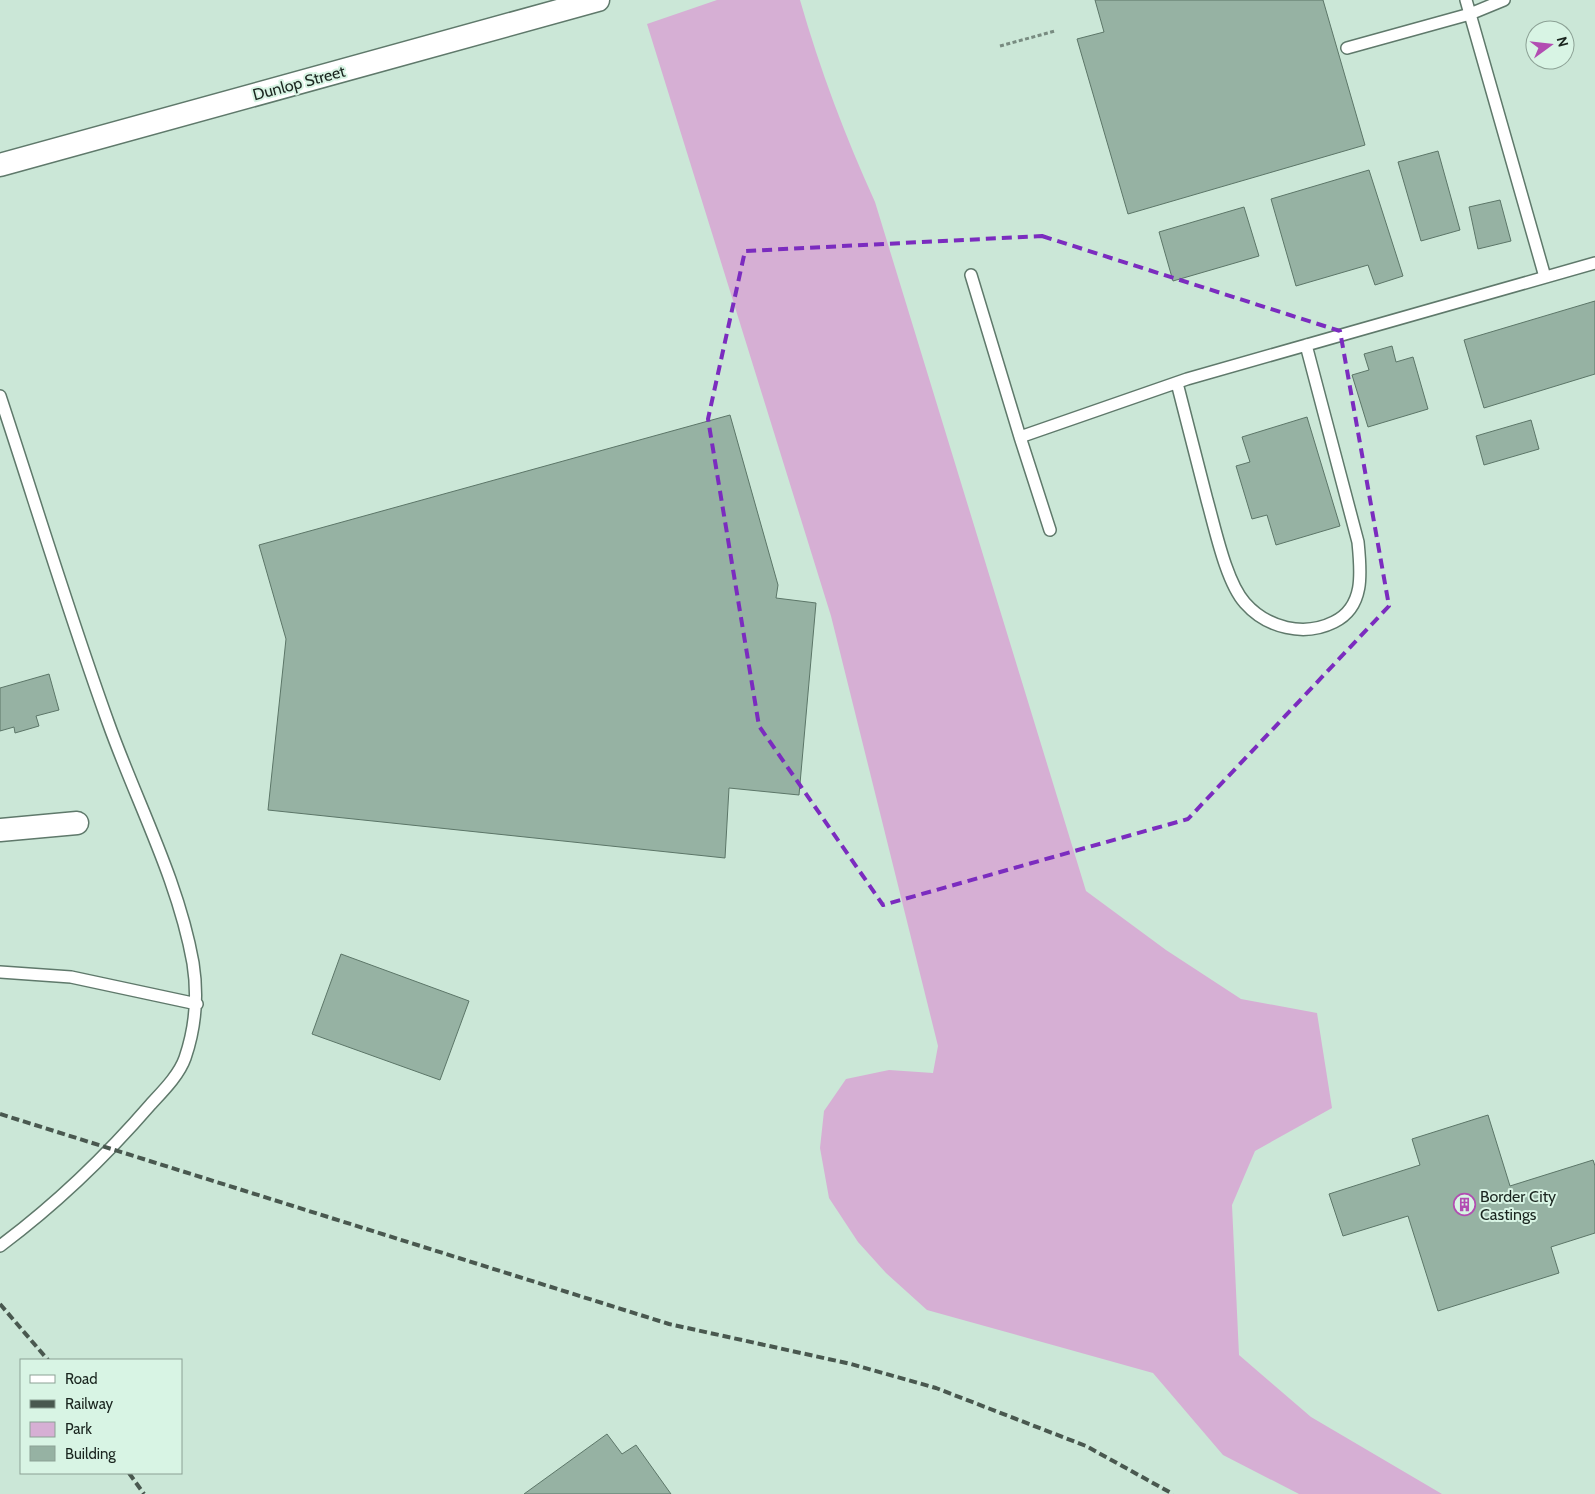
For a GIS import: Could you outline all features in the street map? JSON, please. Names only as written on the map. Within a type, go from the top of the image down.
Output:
[{"type":"street","name":"Dunlop Street","points":[[0,165],[598,0]]},
{"type":"street","points":[[0,830],[77,823]]},
{"type":"lane","points":[[1466,0],[1545,278]]},
{"type":"lane","points":[[1347,48],[1470,14],[1504,0]]},
{"type":"lane","points":[[1020,437],[1177,383],[1595,263]]},
{"type":"lane","points":[[971,275],[1050,530]]},
{"type":"lane","points":[[1177,383],[1218,542],[1231,577],[1244,602],[1261,618],[1281,628],[1303,630],[1323,628],[1346,616],[1358,596],[1361,575],[1358,542],[1306,345]]},
{"type":"lane","points":[[0,396],[108,722],[184,923],[193,964],[197,1004],[194,1027],[184,1060],[165,1088],[134,1124],[94,1165],[0,1246]]},
{"type":"lane","points":[[0,972],[71,977],[197,1004]]},
{"type":"path","points":[[1000,46],[1055,31]]},
{"type":"highlighted area","points":[[1042,236],[1340,331],[1389,606],[1188,819],[883,905],[759,726],[708,419],[745,251]]},
{"type":"green space","points":[[717,0],[800,0],[834,102],[875,202],[1086,891],[1166,950],[1241,999],[1317,1013],[1332,1108],[1255,1151],[1232,1205],[1239,1355],[1311,1417],[1442,1494],[1299,1494],[1223,1455],[1153,1373],[927,1310],[886,1273],[858,1242],[829,1198],[820,1148],[824,1111],[846,1079],[889,1070],[933,1073],[938,1046],[831,616],[647,24]]},
{"type":"building","points":[[1095,0],[1323,0],[1365,145],[1128,214],[1077,39],[1104,32]]},
{"type":"building","points":[[1438,151],[1460,230],[1421,241],[1398,162]]},
{"type":"building","points":[[1369,170],[1403,276],[1375,285],[1368,265],[1296,286],[1271,199]]},
{"type":"building","points":[[1500,200],[1511,241],[1478,249],[1469,207]]},
{"type":"building","points":[[1244,207],[1259,256],[1173,281],[1159,232]]},
{"type":"building","points":[[1595,301],[1595,374],[1484,408],[1464,340]]},
{"type":"building","points":[[1392,346],[1396,362],[1413,357],[1428,409],[1368,427],[1352,375],[1369,370],[1364,354]]},
{"type":"building","points":[[730,415],[778,585],[776,598],[816,603],[799,795],[729,788],[725,858],[268,810],[286,639],[259,545]]},
{"type":"building","points":[[1307,417],[1340,526],[1276,545],[1267,515],[1252,519],[1236,466],[1250,462],[1242,437]]},
{"type":"building","points":[[1531,420],[1539,449],[1484,465],[1476,436]]},
{"type":"building","points":[[49,674],[59,710],[36,716],[39,726],[15,733],[14,727],[0,731],[0,688]]},
{"type":"building","points":[[341,954],[469,1001],[440,1080],[312,1034]]},
{"type":"building","name":"Border City Castings","points":[[1488,1115],[1510,1186],[1593,1160],[1595,1166],[1595,1233],[1551,1247],[1559,1273],[1438,1311],[1408,1216],[1343,1236],[1329,1194],[1420,1165],[1412,1139]]},
{"type":"building","points":[[607,1434],[622,1454],[636,1445],[671,1494],[524,1494]]},
{"type":"railway","points":[[0,1114],[669,1324],[851,1364],[936,1388],[1086,1446],[1173,1494]]},
{"type":"railway","points":[[0,1304],[47,1359]]},
{"type":"railway","points":[[130,1474],[144,1494]]},
{"type":"place","name":"Border City Castings","points":[[1464,1205]]}]
